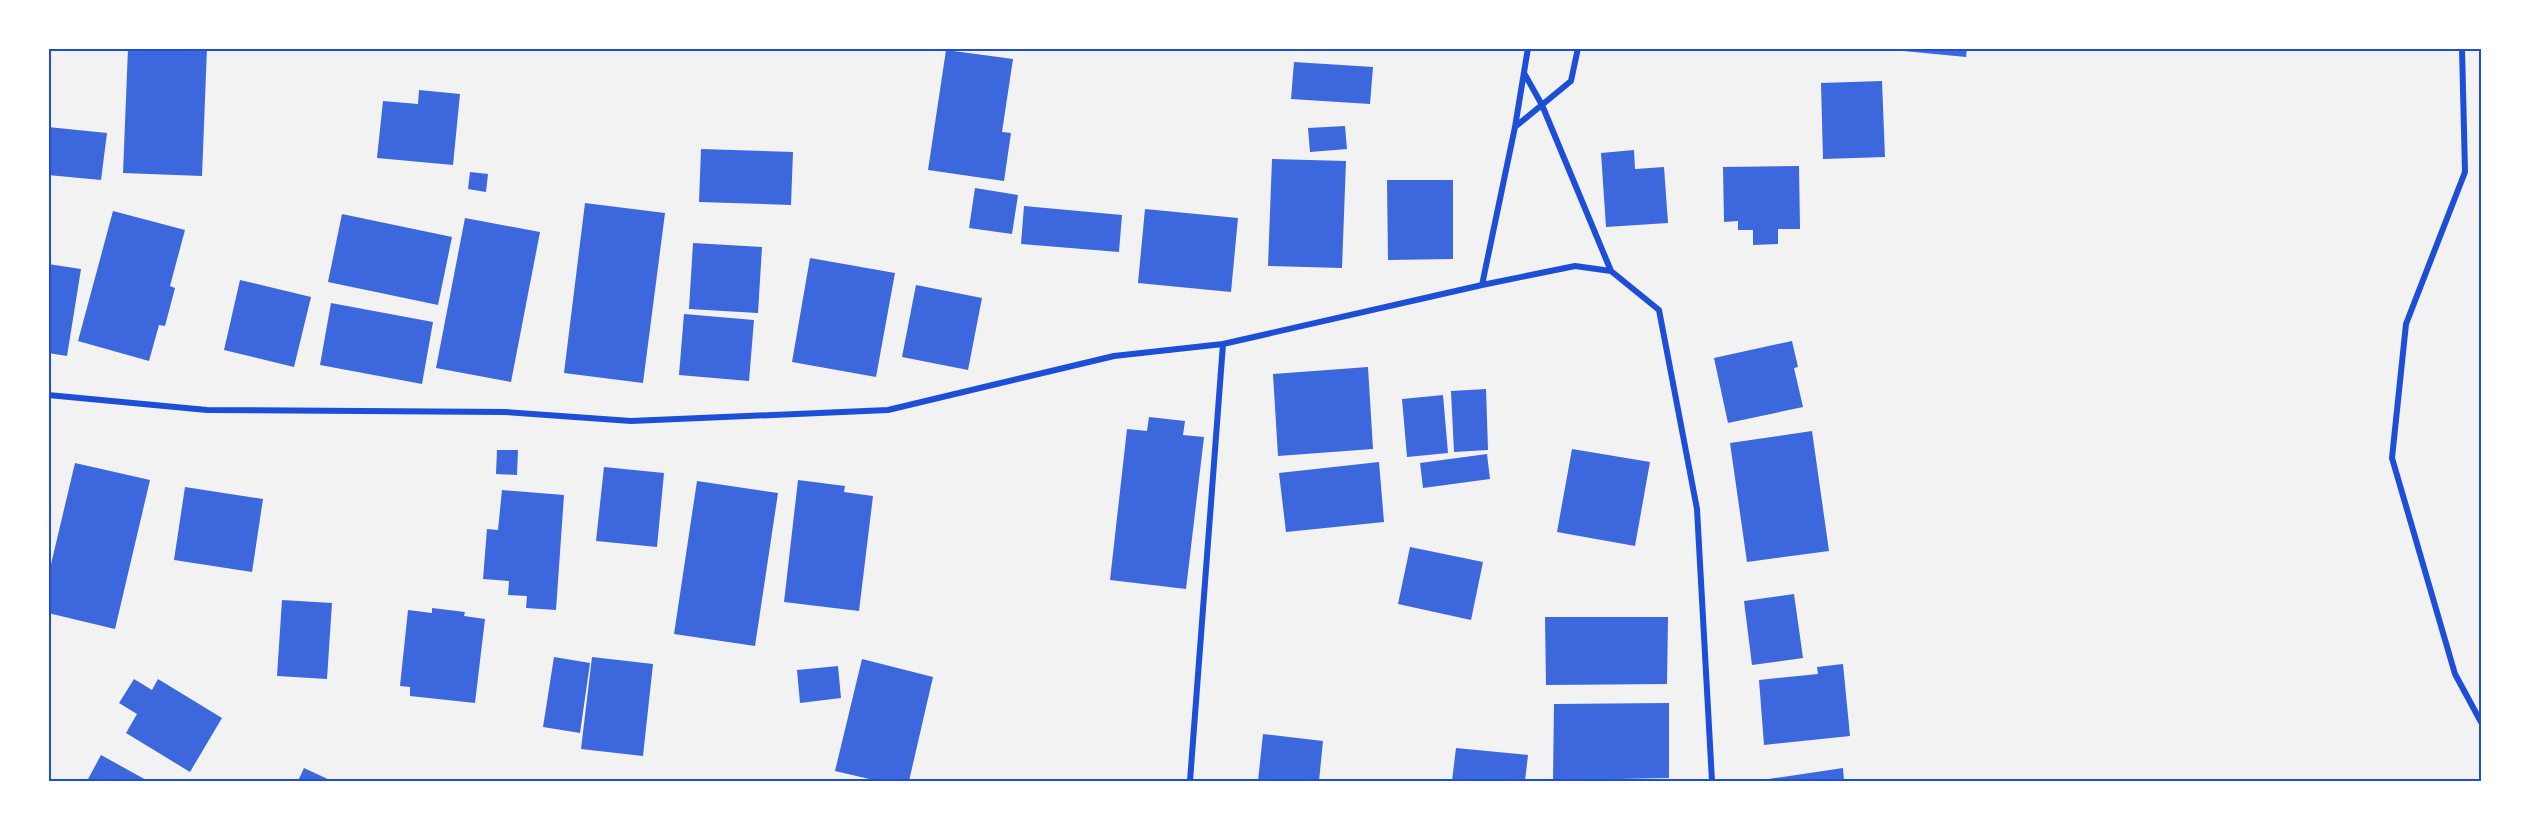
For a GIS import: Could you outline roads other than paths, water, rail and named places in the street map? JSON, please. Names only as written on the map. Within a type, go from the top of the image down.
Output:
[{"type":"street","points":[[1482,285],[1515,127],[1527,48]]},
{"type":"street","points":[[1515,127],[1571,81],[1578,48]]},
{"type":"street","points":[[2462,48],[2465,172],[2406,324],[2392,458],[2455,674],[2481,722]]},
{"type":"street","points":[[1523,72],[1542,105],[1611,271],[1659,310],[1697,509],[1712,781]]},
{"type":"street","points":[[48,395],[207,410],[505,412],[631,421],[876,411],[1114,356],[1223,344],[1575,266],[1611,271]]},
{"type":"street","points":[[1190,781],[1223,344]]}]
